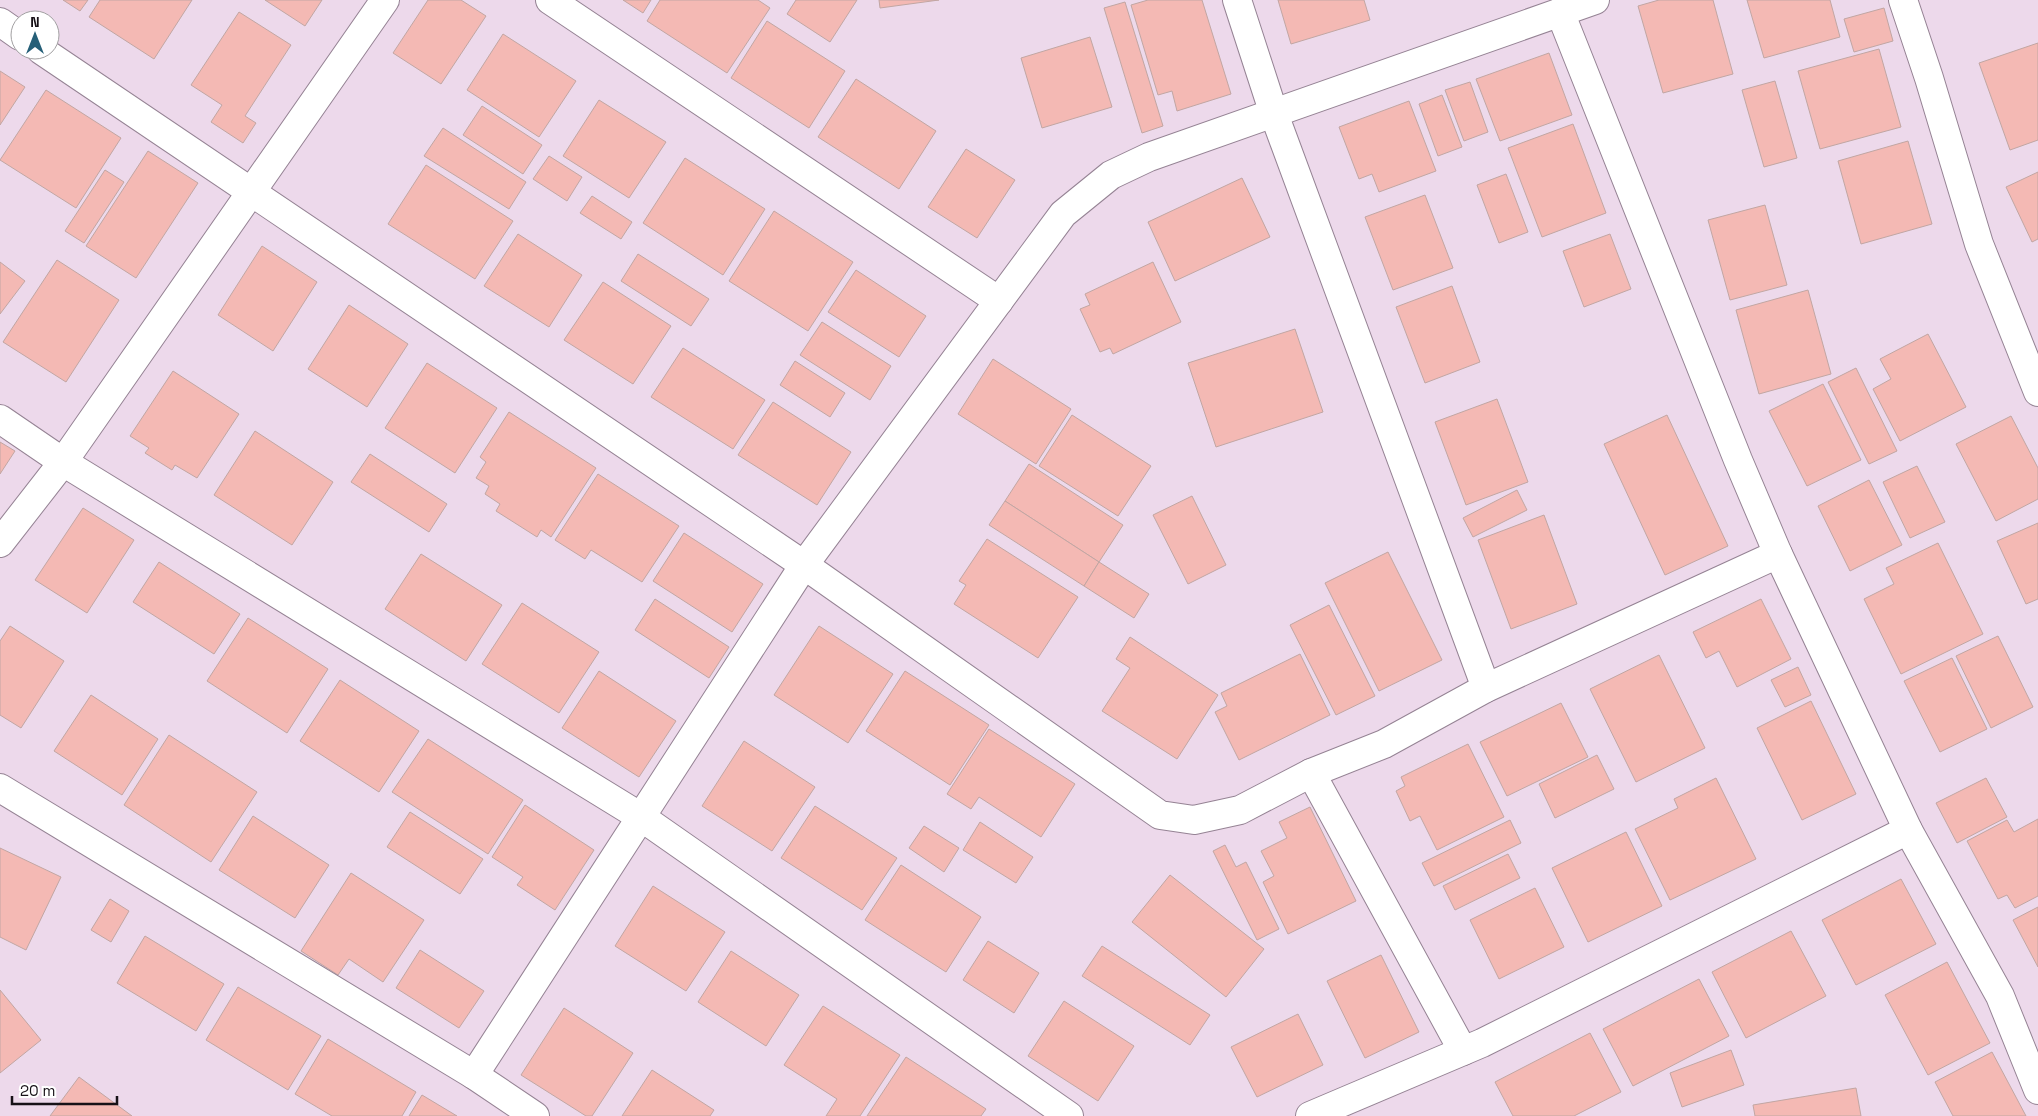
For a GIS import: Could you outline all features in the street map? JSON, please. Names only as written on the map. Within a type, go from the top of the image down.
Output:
[{"type":"street","points":[[0,543],[63,462],[385,0]]},
{"type":"street","points":[[550,0],[998,301]]},
{"type":"street","points":[[1236,0],[1274,114],[1486,688]]},
{"type":"street","points":[[474,1075],[804,565],[1064,214],[1111,175],[1149,157],[1595,0]]},
{"type":"street","points":[[1902,0],[1929,78],[1979,244],[2038,392]]},
{"type":"street","points":[[1560,12],[1738,460],[1778,554],[1908,830],[2000,996],[2038,1090]]},
{"type":"street","points":[[56,60],[804,565],[1160,816],[1194,820],[1240,810],[1311,773],[1384,744],[1486,688],[1778,554]]},
{"type":"street","points":[[0,419],[63,462],[641,817],[1069,1116]]},
{"type":"street","points":[[1311,773],[1463,1051]]},
{"type":"street","points":[[0,788],[474,1075],[535,1116]]},
{"type":"street","points":[[1310,1116],[1491,1039],[1908,830]]},
{"type":"building","points":[[63,0],[88,0],[80,11]]},
{"type":"building","points":[[100,0],[192,0],[154,59],[89,17]]},
{"type":"building","points":[[265,0],[322,0],[305,26]]},
{"type":"building","points":[[428,0],[461,0],[486,16],[441,84],[393,53]]},
{"type":"building","points":[[623,0],[651,0],[643,13]]},
{"type":"building","points":[[660,0],[758,0],[770,8],[727,73],[647,21]]},
{"type":"building","points":[[796,0],[857,0],[830,42],[787,14]]},
{"type":"building","points":[[879,0],[939,0],[880,8]]},
{"type":"building","points":[[1148,0],[1202,0],[1231,94],[1177,111],[1172,91],[1158,95],[1131,5]]},
{"type":"building","points":[[1278,0],[1364,0],[1370,20],[1291,44]]},
{"type":"building","points":[[1659,0],[1713,0],[1733,74],[1663,93],[1638,6]]},
{"type":"building","points":[[1747,0],[1830,0],[1840,37],[1764,58]]},
{"type":"building","points":[[1125,2],[1163,126],[1142,133],[1104,8]]},
{"type":"building","points":[[1884,8],[1893,41],[1854,52],[1844,19]]},
{"type":"building","points":[[239,12],[291,45],[245,116],[256,123],[243,143],[211,122],[222,105],[191,85]]},
{"type":"building","points":[[767,21],[845,71],[809,128],[731,78]]},
{"type":"building","points":[[503,34],[576,81],[539,137],[467,90]]},
{"type":"building","points":[[1090,37],[1112,107],[1042,128],[1021,58]]},
{"type":"building","points":[[2038,43],[2038,140],[2010,150],[1979,63]]},
{"type":"building","points":[[1879,49],[1901,127],[1820,149],[1798,71]]},
{"type":"building","points":[[1549,53],[1572,115],[1500,141],[1476,79]]},
{"type":"building","points":[[0,71],[25,87],[0,125]]},
{"type":"building","points":[[856,79],[936,131],[899,189],[818,137]]},
{"type":"building","points":[[1775,81],[1797,158],[1764,167],[1742,90]]},
{"type":"building","points":[[1470,82],[1488,132],[1464,141],[1445,90]]},
{"type":"building","points":[[46,90],[121,138],[76,208],[0,160]]},
{"type":"building","points":[[1442,95],[1462,147],[1438,156],[1419,104]]},
{"type":"building","points":[[599,100],[666,142],[629,198],[563,156]]},
{"type":"building","points":[[1409,101],[1436,171],[1379,192],[1372,174],[1359,179],[1339,127]]},
{"type":"building","points":[[482,106],[542,145],[523,174],[463,135]]},
{"type":"building","points":[[1573,124],[1606,213],[1542,237],[1508,148]]},
{"type":"building","points":[[443,128],[526,182],[509,209],[424,156]]},
{"type":"building","points":[[1908,141],[1932,224],[1861,244],[1838,161]]},
{"type":"building","points":[[966,149],[1015,180],[977,238],[928,207]]},
{"type":"building","points":[[148,151],[198,183],[136,278],[86,246]]},
{"type":"building","points":[[549,156],[582,177],[567,201],[533,179]]},
{"type":"building","points":[[685,158],[765,209],[723,275],[643,223]]},
{"type":"building","points":[[426,165],[513,221],[475,279],[388,224]]},
{"type":"building","points":[[105,170],[124,182],[84,243],[65,231]]},
{"type":"building","points":[[2038,172],[2038,239],[2032,242],[2006,187]]},
{"type":"building","points":[[1506,174],[1528,232],[1499,243],[1477,185]]},
{"type":"building","points":[[1242,178],[1270,237],[1175,281],[1148,222]]},
{"type":"building","points":[[1425,195],[1453,268],[1393,290],[1365,217]]},
{"type":"building","points":[[592,196],[632,222],[621,239],[580,213]]},
{"type":"building","points":[[1765,205],[1787,285],[1730,300],[1708,220]]},
{"type":"building","points":[[774,211],[853,262],[808,331],[729,281]]},
{"type":"building","points":[[518,234],[582,275],[549,327],[484,286]]},
{"type":"building","points":[[1610,234],[1631,289],[1584,307],[1563,251]]},
{"type":"building","points":[[262,246],[317,282],[273,351],[218,315]]},
{"type":"building","points":[[638,254],[709,299],[691,326],[621,281]]},
{"type":"building","points":[[57,260],[119,300],[66,382],[3,342]]},
{"type":"building","points":[[0,262],[25,281],[0,314]]},
{"type":"building","points":[[1153,262],[1181,322],[1113,354],[1110,348],[1100,352],[1080,309],[1090,305],[1085,294]]},
{"type":"building","points":[[856,270],[926,316],[899,357],[828,312]]},
{"type":"building","points":[[603,282],[671,326],[633,384],[564,340]]},
{"type":"building","points":[[1452,286],[1480,362],[1425,383],[1396,307]]},
{"type":"building","points":[[1808,290],[1831,374],[1759,394],[1736,310]]},
{"type":"building","points":[[349,305],[408,344],[367,407],[308,369]]},
{"type":"building","points":[[822,322],[891,366],[870,400],[800,355]]},
{"type":"building","points":[[1295,329],[1323,412],[1216,447],[1188,363]]},
{"type":"building","points":[[1928,334],[1966,407],[1900,441],[1873,389],[1891,379],[1880,359]]},
{"type":"building","points":[[683,348],[765,400],[733,449],[651,397]]},
{"type":"building","points":[[993,359],[1071,409],[1036,464],[958,414]]},
{"type":"building","points":[[795,361],[845,393],[830,417],[780,385]]},
{"type":"building","points":[[427,363],[497,408],[455,473],[385,428]]},
{"type":"building","points":[[1856,368],[1897,451],[1869,464],[1828,382]]},
{"type":"building","points":[[173,371],[239,414],[197,478],[175,465],[172,470],[145,453],[149,448],[130,436]]},
{"type":"building","points":[[1823,384],[1861,460],[1807,486],[1769,411]]},
{"type":"building","points":[[1497,399],[1528,482],[1466,505],[1435,422]]},
{"type":"building","points":[[773,402],[851,452],[817,505],[738,455]]},
{"type":"building","points":[[509,412],[596,468],[551,537],[541,530],[537,537],[496,511],[500,504],[485,494],[489,486],[476,478],[486,462],[480,457]]},
{"type":"building","points":[[1072,415],[1151,466],[1118,516],[1039,466]]},
{"type":"building","points":[[1667,415],[1728,546],[1665,575],[1604,444]]},
{"type":"building","points":[[2011,416],[2038,468],[2038,499],[1996,521],[1956,444]]},
{"type":"building","points":[[255,431],[333,482],[292,545],[214,495]]},
{"type":"building","points":[[0,442],[15,451],[0,474]]},
{"type":"building","points":[[370,454],[447,504],[429,532],[351,482]]},
{"type":"building","points":[[1029,464],[1123,525],[1099,562],[1005,501]]},
{"type":"building","points":[[1917,466],[1945,522],[1910,538],[1883,482]]},
{"type":"building","points":[[598,474],[679,526],[642,582],[591,550],[585,559],[555,540]]},
{"type":"building","points":[[1869,480],[1902,545],[1850,571],[1818,506]]},
{"type":"building","points":[[1517,490],[1527,510],[1473,537],[1463,518]]},
{"type":"building","points":[[1192,496],[1226,565],[1188,584],[1153,515]]},
{"type":"building","points":[[1005,501],[1099,562],[1084,586],[989,525]]},
{"type":"building","points":[[83,508],[134,540],[87,613],[35,580]]},
{"type":"building","points":[[1544,515],[1577,604],[1511,629],[1478,540]]},
{"type":"building","points":[[2038,523],[2038,599],[2026,604],[1997,541]]},
{"type":"building","points":[[684,533],[763,584],[732,632],[653,581]]},
{"type":"building","points":[[987,539],[1078,597],[1038,658],[954,604],[966,585],[959,581]]},
{"type":"building","points":[[1938,543],[1983,634],[1901,674],[1864,599],[1894,584],[1886,568]]},
{"type":"building","points":[[1388,552],[1442,660],[1379,691],[1325,583]]},
{"type":"building","points":[[421,554],[502,605],[466,661],[385,609]]},
{"type":"building","points":[[159,562],[240,614],[214,654],[133,602]]},
{"type":"building","points":[[1099,562],[1149,594],[1134,618],[1084,586]]},
{"type":"building","points":[[655,599],[729,647],[709,678],[635,630]]},
{"type":"building","points":[[1761,599],[1791,659],[1737,687],[1719,651],[1706,658],[1693,632]]},
{"type":"building","points":[[522,603],[599,652],[559,713],[482,664]]},
{"type":"building","points":[[1329,605],[1375,696],[1336,715],[1290,625]]},
{"type":"building","points":[[248,618],[328,669],[287,733],[207,681]]},
{"type":"building","points":[[10,626],[64,661],[21,728],[0,715],[0,641]]},
{"type":"building","points":[[819,626],[893,674],[848,743],[774,695]]},
{"type":"building","points":[[1998,636],[2033,707],[1991,728],[1956,656]]},
{"type":"building","points":[[1130,637],[1218,695],[1177,759],[1102,711],[1130,668],[1116,659]]},
{"type":"building","points":[[1300,654],[1330,715],[1239,760],[1215,712],[1227,706],[1221,693]]},
{"type":"building","points":[[1659,655],[1705,748],[1636,782],[1590,689]]},
{"type":"building","points":[[1952,658],[1987,729],[1940,752],[1904,681]]},
{"type":"building","points":[[1798,667],[1811,695],[1785,707],[1771,680]]},
{"type":"building","points":[[599,671],[676,721],[639,777],[562,728]]},
{"type":"building","points":[[905,671],[989,725],[950,785],[866,731]]},
{"type":"building","points":[[340,680],[419,731],[379,792],[300,741]]},
{"type":"building","points":[[91,695],[158,739],[122,795],[54,751]]},
{"type":"building","points":[[1811,701],[1856,794],[1802,820],[1757,728]]},
{"type":"building","points":[[1561,703],[1588,757],[1507,796],[1480,742]]},
{"type":"building","points":[[989,729],[1075,784],[1041,837],[979,797],[971,809],[947,794]]},
{"type":"building","points":[[169,735],[257,792],[211,862],[124,805]]},
{"type":"building","points":[[428,739],[523,800],[488,854],[392,792]]},
{"type":"building","points":[[744,741],[815,787],[772,851],[702,806]]},
{"type":"building","points":[[1468,744],[1504,817],[1437,850],[1420,816],[1410,821],[1396,791],[1405,786],[1401,777]]},
{"type":"building","points":[[1597,755],[1614,789],[1555,818],[1539,784]]},
{"type":"building","points":[[1716,778],[1756,859],[1670,900],[1635,829],[1678,808],[1674,799]]},
{"type":"building","points":[[1986,778],[2007,817],[1957,843],[1936,803]]},
{"type":"building","points":[[525,805],[594,850],[555,910],[517,885],[523,877],[492,857]]},
{"type":"building","points":[[815,806],[897,858],[862,910],[781,858]]},
{"type":"building","points":[[1310,807],[1356,901],[1288,934],[1263,882],[1274,876],[1261,851],[1287,838],[1279,822]]},
{"type":"building","points":[[410,812],[483,859],[460,894],[387,847]]},
{"type":"building","points":[[253,816],[329,865],[295,918],[219,870]]},
{"type":"building","points":[[2038,819],[2038,896],[2015,908],[2007,895],[1998,899],[1967,841],[2007,820],[2014,832]]},
{"type":"building","points":[[1510,820],[1521,843],[1434,886],[1422,863]]},
{"type":"building","points":[[980,822],[1033,857],[1016,883],[963,850]]},
{"type":"building","points":[[924,826],[959,848],[944,872],[909,848]]},
{"type":"building","points":[[1626,832],[1662,906],[1588,942],[1552,868]]},
{"type":"building","points":[[1225,845],[1236,867],[1246,862],[1279,929],[1257,940],[1213,851]]},
{"type":"building","points":[[0,848],[61,877],[26,950],[0,937]]},
{"type":"building","points":[[1508,854],[1520,878],[1455,910],[1443,886]]},
{"type":"building","points":[[901,865],[981,917],[946,972],[865,920]]},
{"type":"building","points":[[351,873],[424,920],[383,982],[349,959],[338,975],[301,951]]},
{"type":"building","points":[[1170,875],[1264,949],[1226,997],[1132,922]]},
{"type":"building","points":[[1901,879],[1936,944],[1856,985],[1822,920]]},
{"type":"building","points":[[653,886],[725,932],[686,991],[615,946]]},
{"type":"building","points":[[1535,888],[1564,947],[1499,979],[1470,920]]},
{"type":"building","points":[[110,899],[129,911],[111,942],[91,930]]},
{"type":"building","points":[[2038,907],[2038,967],[2013,920]]},
{"type":"building","points":[[1791,931],[1826,996],[1746,1038],[1712,972]]},
{"type":"building","points":[[145,936],[224,984],[196,1031],[117,983]]},
{"type":"building","points":[[988,941],[1039,973],[1014,1013],[963,980]]},
{"type":"building","points":[[1102,946],[1210,1015],[1190,1045],[1082,976]]},
{"type":"building","points":[[420,950],[484,991],[459,1028],[396,988]]},
{"type":"building","points":[[731,951],[799,995],[766,1046],[698,1002]]},
{"type":"building","points":[[1381,955],[1419,1032],[1365,1058],[1327,981]]},
{"type":"building","points":[[1947,962],[1990,1043],[1928,1075],[1885,995]]},
{"type":"building","points":[[1699,979],[1729,1036],[1633,1086],[1603,1029]]},
{"type":"building","points":[[238,987],[321,1036],[288,1090],[206,1040]]},
{"type":"building","points":[[0,990],[41,1040],[0,1073]]},
{"type":"building","points":[[1064,1001],[1134,1046],[1098,1101],[1028,1056]]},
{"type":"building","points":[[823,1006],[900,1055],[860,1116],[826,1116],[837,1099],[784,1065]]},
{"type":"building","points":[[564,1008],[633,1053],[592,1116],[586,1116],[521,1075]]},
{"type":"building","points":[[1298,1014],[1323,1065],[1257,1097],[1231,1047]]},
{"type":"building","points":[[1590,1033],[1621,1092],[1574,1116],[1513,1116],[1495,1082]]},
{"type":"building","points":[[328,1039],[416,1092],[402,1116],[332,1116],[295,1094]]},
{"type":"building","points":[[1731,1050],[1744,1085],[1682,1107],[1670,1073]]},
{"type":"building","points":[[1992,1052],[2026,1116],[1953,1116],[1935,1082]]},
{"type":"building","points":[[906,1057],[986,1109],[981,1116],[867,1116]]},
{"type":"building","points":[[652,1070],[714,1110],[710,1116],[622,1116]]},
{"type":"building","points":[[79,1077],[132,1116],[50,1116]]},
{"type":"building","points":[[1856,1088],[1861,1116],[1755,1116],[1753,1105]]},
{"type":"building","points":[[422,1095],[457,1116],[409,1116]]}]
